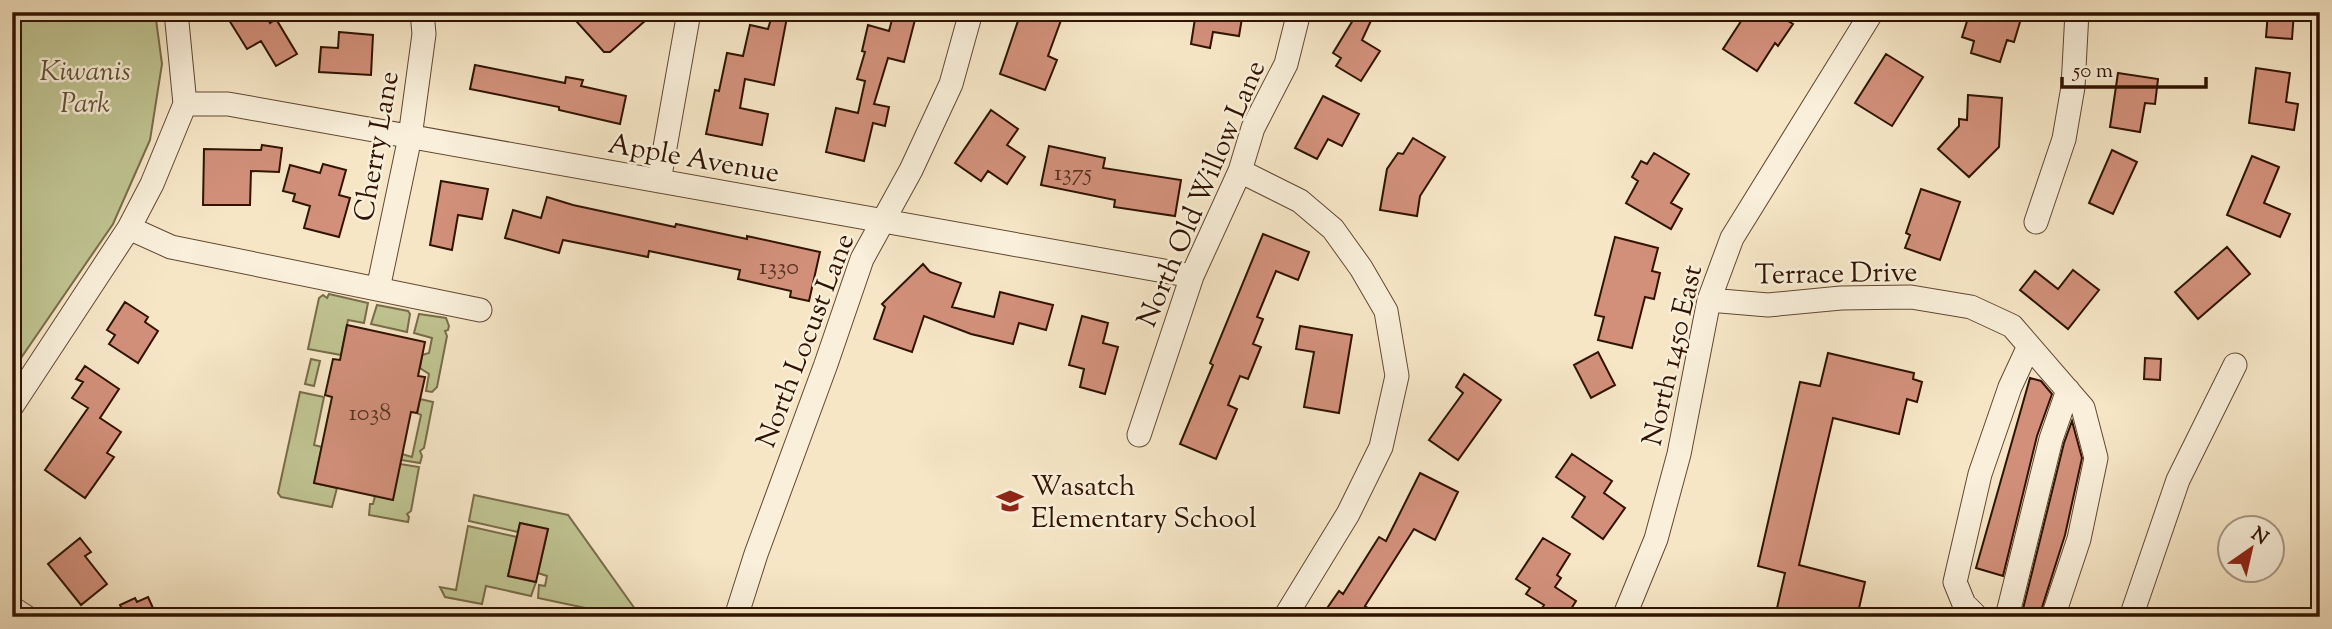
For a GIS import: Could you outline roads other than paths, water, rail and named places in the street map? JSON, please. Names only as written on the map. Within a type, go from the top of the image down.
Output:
[{"type":"street","points":[[12,406],[130,228],[152,184],[185,104],[176,12]]},
{"type":"street","name":"Cherry Lane","points":[[378,289],[410,137],[424,34],[422,12]]},
{"type":"street","points":[[659,181],[689,12]]},
{"type":"street","name":"North Locust Lane","points":[[736,617],[862,259],[911,170],[951,83],[971,12]]},
{"type":"street","name":"North Old Willow Lane","points":[[1139,435],[1192,276],[1240,172],[1253,128],[1286,64],[1299,12]]},
{"type":"street","name":"North 1450 East","points":[[1624,617],[1656,539],[1679,454],[1709,300],[1732,238],[1872,12]]},
{"type":"street","points":[[2036,222],[2064,139],[2073,87],[2077,12]]},
{"type":"street","name":"Apple Avenue","points":[[185,104],[228,104],[1192,276]]},
{"type":"street","points":[[1240,172],[1300,201],[1333,229],[1362,268],[1385,311],[1397,376],[1381,447],[1348,514],[1285,617]]},
{"type":"street","points":[[130,228],[172,247],[480,310]]},
{"type":"street","name":"Terrace Drive","points":[[1709,300],[1768,305],[1840,298],[1911,297],[1971,307],[2011,326],[2083,408],[2096,458],[2079,539],[2053,617]]},
{"type":"street","points":[[1977,617],[1964,604],[1955,582],[1980,474],[2010,387],[2029,346]]},
{"type":"street","points":[[2132,617],[2178,480],[2235,365]]},
{"type":"street","points":[[2007,617],[2051,439],[2068,390]]},
{"type":"street","points":[[12,608],[26,617]]},
{"type":"place","name":"Wasatch Elementary School","points":[[1010,501]]},
{"type":"park label","name":"Kiwanis Park","points":[[85,86]]}]
